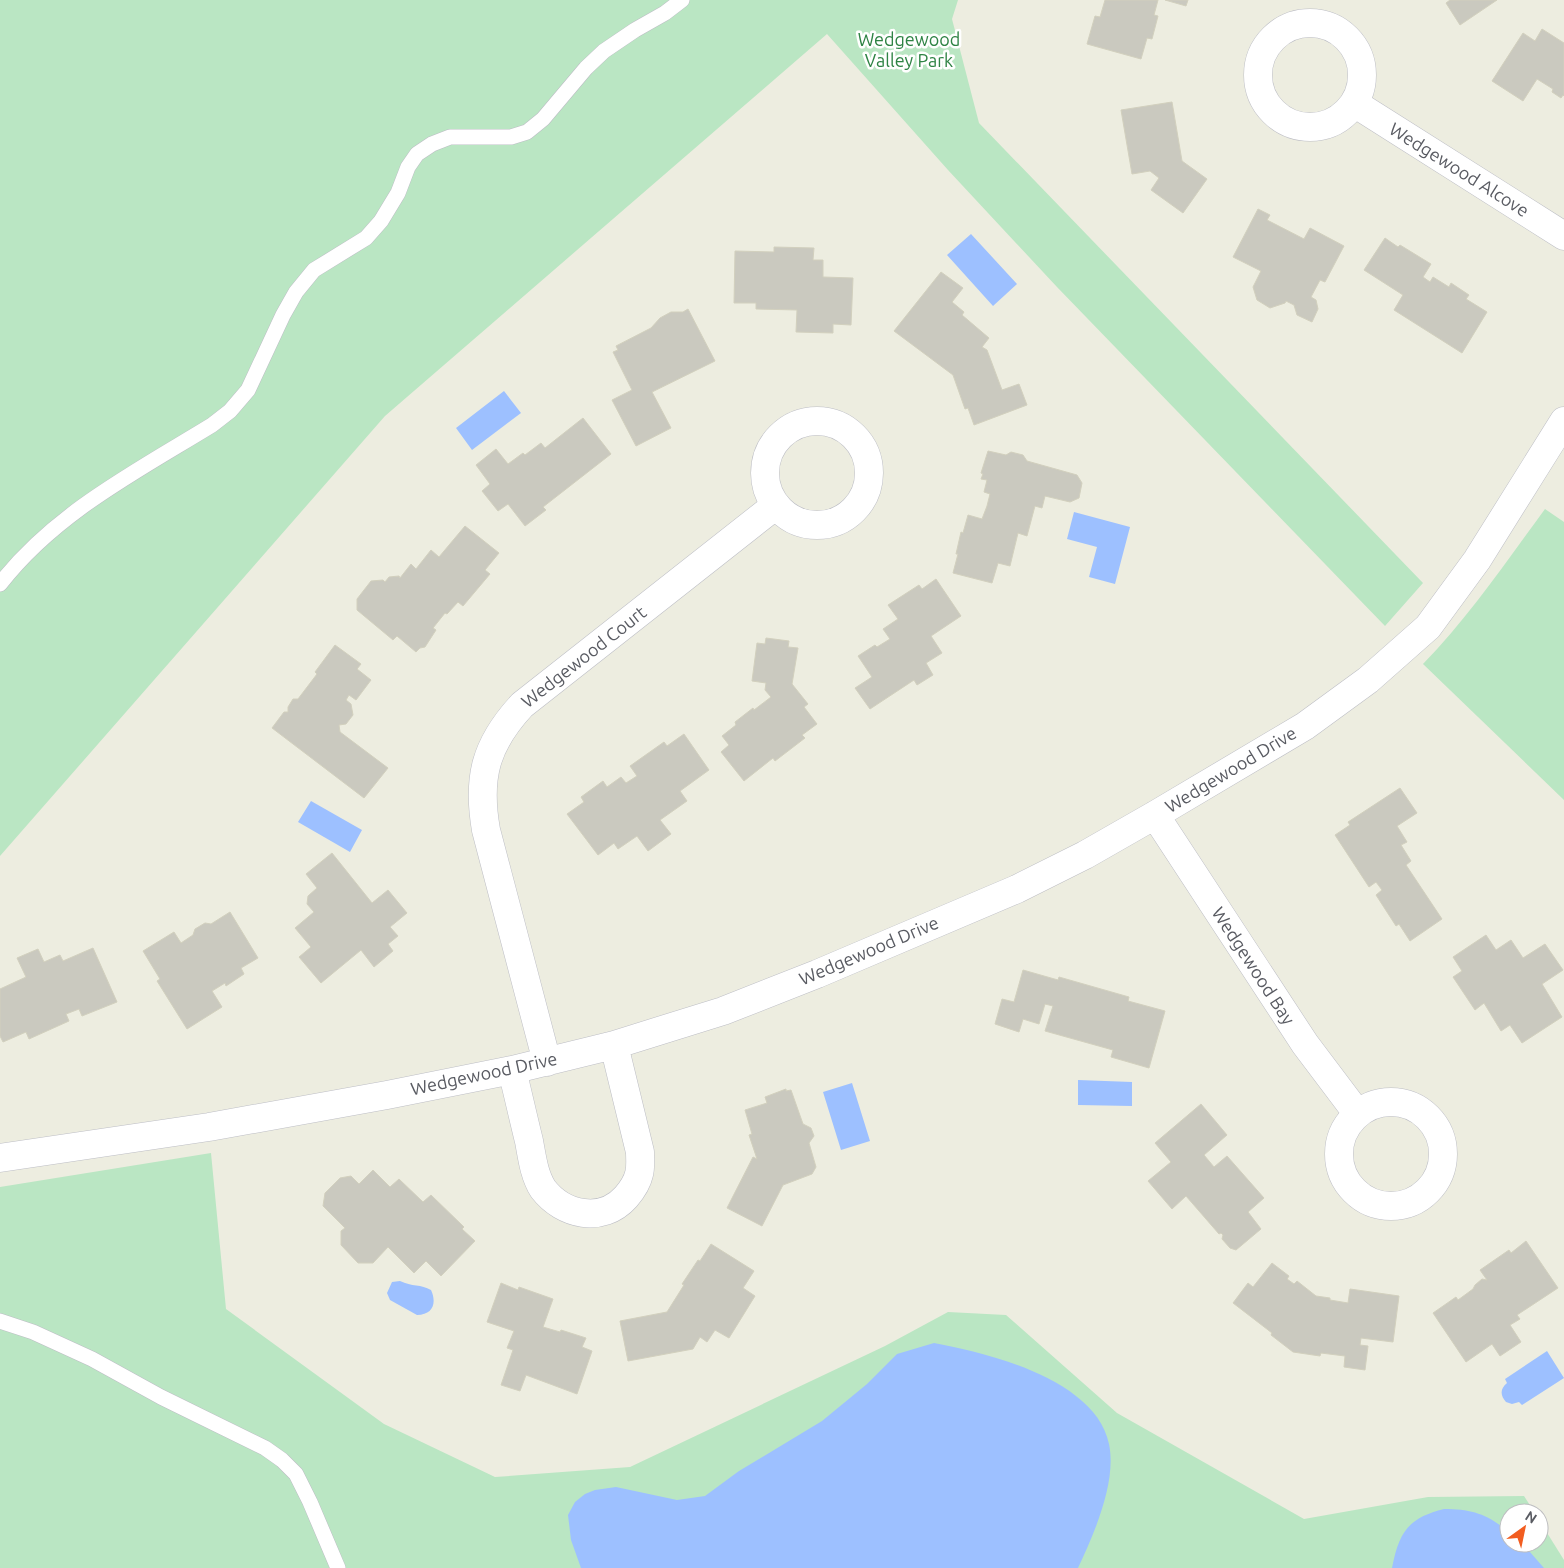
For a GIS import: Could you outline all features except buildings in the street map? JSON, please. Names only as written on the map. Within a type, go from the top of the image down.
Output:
[{"type":"street","name":"Wedgewood Alcove","points":[[1354,103],[1564,236]]},
{"type":"street","name":"Wedgewood Drive","points":[[0,1158],[209,1127],[387,1095],[512,1070],[614,1045],[723,1011],[817,974],[1017,889],[1085,855],[1305,726],[1368,680],[1428,627],[1477,560],[1564,420]]},
{"type":"street","name":"Wedgewood Court","points":[[547,1062],[486,830],[482,792],[487,761],[500,733],[522,705],[776,505]]},
{"type":"street","name":"Wedgewood Bay","points":[[1155,815],[1294,1028],[1356,1113]]},
{"type":"street","points":[[512,1070],[535,1170],[543,1188],[560,1206],[571,1211],[593,1214],[604,1212],[622,1202],[630,1193],[635,1185],[640,1167],[640,1152],[614,1045]]},
{"type":"lane","points":[[0,584],[49,533],[90,500],[212,425],[230,411],[248,390],[283,315],[296,292],[314,270],[366,238],[381,221],[398,193],[408,167],[416,154],[432,144],[450,138],[510,136],[527,132],[543,119],[586,68],[604,50],[665,13],[682,0]]},
{"type":"lane","points":[[0,1321],[32,1332],[92,1359],[161,1397],[265,1448],[282,1460],[296,1474],[338,1568]]},
{"type":"green space","name":"Wedgewood Valley Park","points":[[0,0],[958,0],[952,19],[979,123],[1423,583],[1385,626],[1057,287],[948,170],[827,34],[385,416],[0,856]]},
{"type":"green space","points":[[1545,509],[1564,522],[1564,800],[1423,664],[1472,608]]},
{"type":"green space","points":[[211,1153],[226,1309],[384,1424],[495,1477],[630,1467],[885,1346],[948,1312],[1006,1315],[1117,1413],[1304,1519],[1428,1497],[1524,1496],[1529,1503],[1499,1503],[1499,1553],[1549,1553],[1549,1536],[1564,1560],[1564,1568],[0,1568],[0,1187]]},
{"type":"water","points":[[971,234],[1017,284],[993,306],[947,255]]},
{"type":"water","points":[[504,391],[521,413],[472,450],[456,428]]},
{"type":"water","points":[[1074,512],[1130,527],[1115,584],[1089,577],[1097,547],[1067,539]]},
{"type":"water","points":[[311,801],[362,830],[350,852],[298,822]]},
{"type":"water","points":[[1078,1080],[1132,1082],[1132,1106],[1078,1105]]},
{"type":"water","points":[[852,1083],[870,1141],[841,1150],[823,1092]]},
{"type":"water","points":[[400,1281],[431,1290],[434,1299],[430,1311],[417,1315],[390,1300],[387,1293],[392,1282]]},
{"type":"water","points":[[934,1343],[983,1354],[1037,1373],[1062,1387],[1084,1403],[1100,1422],[1109,1444],[1111,1459],[1110,1475],[1097,1524],[1078,1568],[581,1568],[571,1540],[568,1515],[575,1502],[585,1494],[595,1490],[616,1487],[677,1500],[705,1496],[739,1471],[822,1421],[867,1384],[897,1354]]},
{"type":"water","points":[[1547,1351],[1564,1378],[1522,1405],[1519,1402],[1512,1404],[1506,1402],[1502,1392],[1507,1383],[1505,1379]]},
{"type":"water","points":[[1444,1509],[1463,1510],[1486,1517],[1499,1525],[1499,1553],[1531,1553],[1544,1568],[1392,1568],[1398,1545],[1407,1528],[1422,1517]]}]
